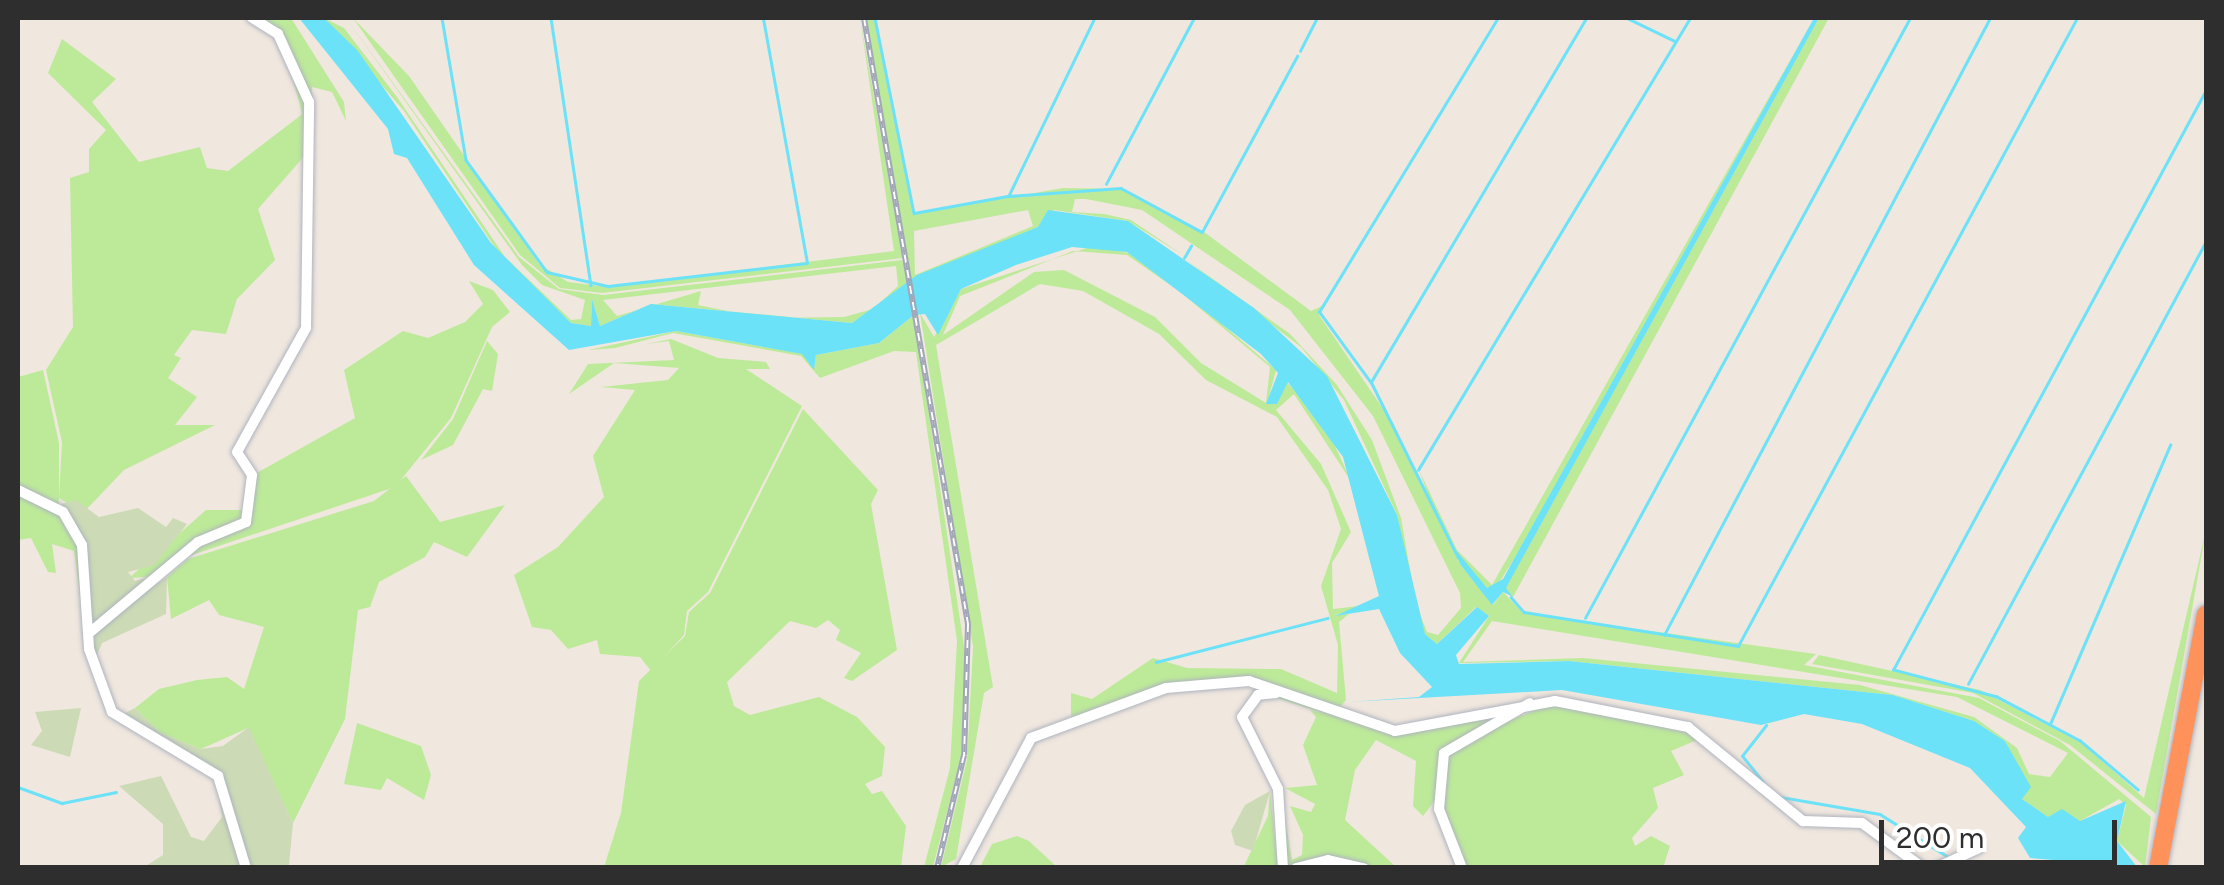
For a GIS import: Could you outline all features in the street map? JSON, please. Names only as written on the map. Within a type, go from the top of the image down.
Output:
[{"type":"highway","points":[[2158,868],[2206,614]]},
{"type":"street","points":[[88,634],[198,542],[246,522],[252,475],[237,452],[306,328],[310,102],[278,34],[252,18]]},
{"type":"street","points":[[18,490],[63,512],[82,544],[88,634],[116,718],[193,756],[222,782],[246,868]]},
{"type":"street","points":[[962,868],[1031,738],[1166,688],[1249,681],[1409,732],[1531,702],[1572,702],[1701,732],[1780,807],[1803,820],[1862,823],[1923,868]]},
{"type":"street","points":[[1283,868],[1278,789],[1242,717],[1258,695],[1285,694]]},
{"type":"street","points":[[1462,868],[1439,809],[1444,753],[1531,702]]},
{"type":"street","points":[[1936,868],[1979,848]]},
{"type":"street","points":[[1296,868],[1328,860],[1364,868]]},
{"type":"green space","points":[[254,18],[291,18],[344,102],[346,121],[332,92],[312,87],[313,153],[281,37]]},
{"type":"green space","points":[[324,18],[344,28],[397,97],[505,257],[571,320],[581,319],[585,300],[542,285],[522,265],[346,18],[519,257],[559,289],[603,295],[902,260],[909,283],[876,306],[898,286],[896,266],[603,300],[617,316],[637,310],[600,326],[592,299],[591,326],[571,323],[500,255],[404,111]]},
{"type":"green space","points":[[353,18],[409,76],[539,264],[568,282],[608,287],[894,251],[860,18],[903,258],[602,293],[560,288],[520,255]]},
{"type":"green space","points":[[874,18],[914,214],[1063,188],[1121,189],[1204,232],[1311,311],[1322,306],[1319,315],[1392,422],[1460,564],[1493,605],[1503,592],[1523,613],[1816,654],[1804,665],[1979,698],[2060,741],[2151,817],[2145,867],[2117,841],[2126,805],[2119,799],[2080,821],[2049,818],[2022,799],[2027,783],[2005,741],[1974,721],[1893,695],[1569,661],[1459,663],[1489,616],[1476,607],[1437,644],[1425,634],[1413,608],[1397,515],[1344,400],[1301,347],[1185,259],[1290,334],[1337,385],[1372,440],[1401,518],[1416,604],[1427,632],[1438,635],[1461,608],[1460,593],[1373,416],[1290,310],[1142,210],[1086,199],[1075,199],[1072,212],[1131,220],[1183,255],[1128,221],[1054,210],[1038,227],[912,282],[866,21]],"holes":[[[1028,210],[1033,226],[915,275],[914,231]],[[1492,621],[1957,697],[2068,753],[2050,777],[2029,774],[2017,748],[1974,717],[1860,685],[1583,658],[1463,662]]]},
{"type":"green space","points":[[1814,18],[1519,552],[1496,587],[1487,588],[1462,562],[1419,470],[1457,550],[1492,585]]},
{"type":"green space","points":[[1819,18],[1829,18],[1513,597],[1505,589]]},
{"type":"green space","points":[[62,39],[116,79],[92,102],[139,162],[200,147],[207,168],[228,171],[309,109],[307,153],[258,209],[275,260],[237,299],[226,334],[192,330],[174,355],[181,358],[168,378],[197,397],[175,425],[215,425],[124,470],[83,513],[59,498],[62,442],[46,370],[73,327],[70,178],[89,172],[89,149],[106,130],[48,73]]},
{"type":"green space","points":[[1093,246],[1134,254],[1163,274],[1276,370],[1267,404],[1286,381],[1325,424],[1363,507],[1379,596],[1349,478],[1294,394],[1276,410],[1321,464],[1351,532],[1332,563],[1333,609],[1375,604],[1335,615],[1349,614],[1339,622],[1346,700],[1340,707],[1253,678],[1159,688],[1071,717],[1071,693],[1092,699],[1153,658],[1187,668],[1281,669],[1337,693],[1338,645],[1321,586],[1341,529],[1328,490],[1277,417],[1206,380],[1159,334],[1083,291],[1040,284],[936,345],[993,687],[984,693],[956,859],[941,867],[967,760],[973,647],[920,313],[934,337],[961,289],[1052,259],[960,296],[943,335],[1034,272],[1064,270],[1155,317],[1201,363],[1266,403],[1270,367],[1179,291],[1127,255],[1077,251]]},
{"type":"green space","points":[[469,281],[493,290],[510,312],[492,327],[451,418],[395,487],[189,556],[206,537],[164,576],[129,578],[206,510],[252,510],[253,475],[355,418],[344,370],[403,331],[428,338],[465,322],[483,304]]},
{"type":"green space","points":[[701,291],[698,305],[730,311],[656,304]]},
{"type":"green space","points":[[871,309],[852,323],[795,318],[844,317]]},
{"type":"green space","points":[[914,315],[967,666],[961,757],[933,867],[924,867],[950,768],[957,641],[916,352],[894,351],[820,378],[801,356],[673,333],[615,348],[588,350],[676,331],[803,354],[814,369],[816,355],[879,343]]},
{"type":"green space","points":[[671,339],[718,358],[766,362],[770,369],[746,369],[802,406],[708,592],[687,611],[684,635],[651,671],[640,657],[600,654],[597,640],[568,649],[551,630],[532,627],[514,575],[558,547],[604,497],[593,456],[635,390],[601,387],[668,380],[679,368],[614,363],[569,394],[588,364],[674,360],[669,341],[646,344]]},
{"type":"green space","points":[[487,341],[498,354],[492,391],[483,389],[453,445],[421,460],[453,419]]},
{"type":"green space","points":[[43,370],[59,443],[59,507],[18,489],[18,377]]},
{"type":"green space","points":[[803,409],[878,490],[871,504],[897,650],[852,681],[844,678],[861,653],[836,640],[840,630],[828,620],[816,628],[790,621],[727,682],[734,706],[750,715],[819,697],[857,717],[885,747],[882,776],[865,784],[872,794],[882,791],[906,826],[901,867],[604,867],[621,813],[639,681],[685,636],[689,612],[710,593]]},
{"type":"green space","points":[[406,476],[440,522],[505,505],[467,557],[434,542],[425,557],[379,582],[370,607],[358,610],[345,719],[293,823],[248,728],[201,749],[161,733],[135,708],[159,689],[197,680],[227,677],[244,689],[264,627],[219,615],[209,600],[171,619],[167,577],[188,559],[374,501]]},
{"type":"green space","points":[[18,491],[56,509],[81,545],[81,603],[74,551],[52,544],[56,573],[48,572],[31,538],[18,540]]},
{"type":"green space","points":[[76,500],[99,517],[138,508],[166,527],[173,518],[187,524],[155,565],[128,572],[135,581],[159,574],[90,629],[87,552],[61,504]]},
{"type":"green space","points":[[2206,530],[2156,814],[2070,745],[1973,693],[1812,664],[1819,655],[1980,690],[2080,742],[2144,798]]},
{"type":"green space","points":[[167,577],[166,614],[102,643],[94,662],[93,631]]},
{"type":"green space","points":[[1268,695],[1289,697],[1394,732],[1516,712],[1447,745],[1438,796],[1423,816],[1413,806],[1416,761],[1376,740],[1355,770],[1345,820],[1396,867],[1289,866],[1284,864],[1283,807],[1292,860],[1302,855],[1303,835],[1290,806],[1311,812],[1315,804],[1285,788],[1317,785],[1303,745],[1316,717],[1310,710],[1325,714]]},
{"type":"green space","points":[[1555,702],[1704,737],[1671,751],[1684,775],[1653,788],[1658,808],[1632,838],[1635,846],[1651,836],[1670,846],[1663,868],[1465,867],[1443,814],[1443,765],[1455,743]]},
{"type":"green space","points":[[81,708],[70,757],[31,745],[42,731],[35,712]]},
{"type":"green space","points":[[135,708],[161,733],[201,749],[223,746],[249,727],[293,823],[289,865],[248,867],[219,775],[118,717]]},
{"type":"green space","points":[[357,723],[421,746],[431,775],[424,800],[387,778],[381,790],[344,784]]},
{"type":"green space","points":[[161,776],[191,837],[204,841],[222,817],[216,777],[245,867],[144,867],[163,855],[163,824],[119,786]]},
{"type":"green space","points":[[1270,791],[1278,867],[1243,868],[1268,816]]},
{"type":"green space","points":[[1270,791],[1253,851],[1235,845],[1231,831],[1245,805]]},
{"type":"green space","points":[[1017,836],[1029,841],[1057,867],[980,867],[992,844]]},
{"type":"water","points":[[299,18],[324,18],[358,51],[491,243],[571,323],[591,326],[592,299],[600,326],[651,304],[852,323],[917,275],[1038,227],[1048,210],[1128,221],[1254,308],[1327,376],[1397,515],[1425,634],[1437,644],[1477,607],[1489,616],[1456,655],[1459,664],[1569,661],[1893,695],[1974,721],[2005,741],[2031,787],[2022,799],[2048,817],[2062,809],[2080,821],[2126,801],[2117,841],[2137,867],[2030,858],[2018,838],[2026,827],[1970,768],[1862,724],[1804,714],[1761,725],[1562,690],[1348,702],[1419,697],[1432,687],[1400,653],[1379,609],[1335,616],[1379,596],[1343,457],[1288,382],[1277,404],[1266,404],[1278,373],[1261,354],[1127,252],[1072,247],[1016,265],[961,289],[938,335],[925,314],[914,315],[879,343],[816,355],[814,370],[802,354],[676,331],[569,350],[474,265],[407,158],[394,154],[388,129]]},
{"type":"water","points":[[1814,18],[1819,18],[1506,588],[1513,597],[1503,592],[1492,605],[1460,564],[1454,548],[1487,588],[1503,579]]},
{"type":"waterway","points":[[442,18],[466,160],[547,272],[608,286],[807,263],[763,18]]},
{"type":"waterway","points":[[551,18],[591,285]]},
{"type":"waterway","points":[[875,18],[914,213],[1008,196]]},
{"type":"waterway","points":[[1095,18],[1009,196],[1121,188],[1202,232],[1297,56]]},
{"type":"waterway","points":[[1106,184],[1194,18]]},
{"type":"waterway","points":[[1300,51],[1317,18]]},
{"type":"waterway","points":[[1458,558],[1371,383],[1319,312],[1498,18]]},
{"type":"waterway","points":[[1371,382],[1586,18]]},
{"type":"waterway","points":[[1627,18],[1675,41]]},
{"type":"waterway","points":[[1418,470],[1690,18]]},
{"type":"waterway","points":[[1585,618],[1910,18]]},
{"type":"waterway","points":[[1664,635],[1990,18]]},
{"type":"waterway","points":[[1511,597],[1524,612],[1738,646],[2077,18]]},
{"type":"waterway","points":[[2138,790],[2080,741],[1997,697],[1893,670],[2206,90]]},
{"type":"waterway","points":[[1968,684],[2206,241]]},
{"type":"waterway","points":[[1184,258],[1191,246]]},
{"type":"waterway","points":[[2050,724],[2170,445]]},
{"type":"waterway","points":[[1156,662],[1327,618]]},
{"type":"waterway","points":[[1763,782],[1742,756],[1766,725]]},
{"type":"waterway","points":[[18,787],[62,803],[116,792]]},
{"type":"waterway","points":[[1781,797],[1880,814],[1947,856]]},
{"type":"railway","points":[[864,18],[968,624],[964,755],[937,868]]}]
